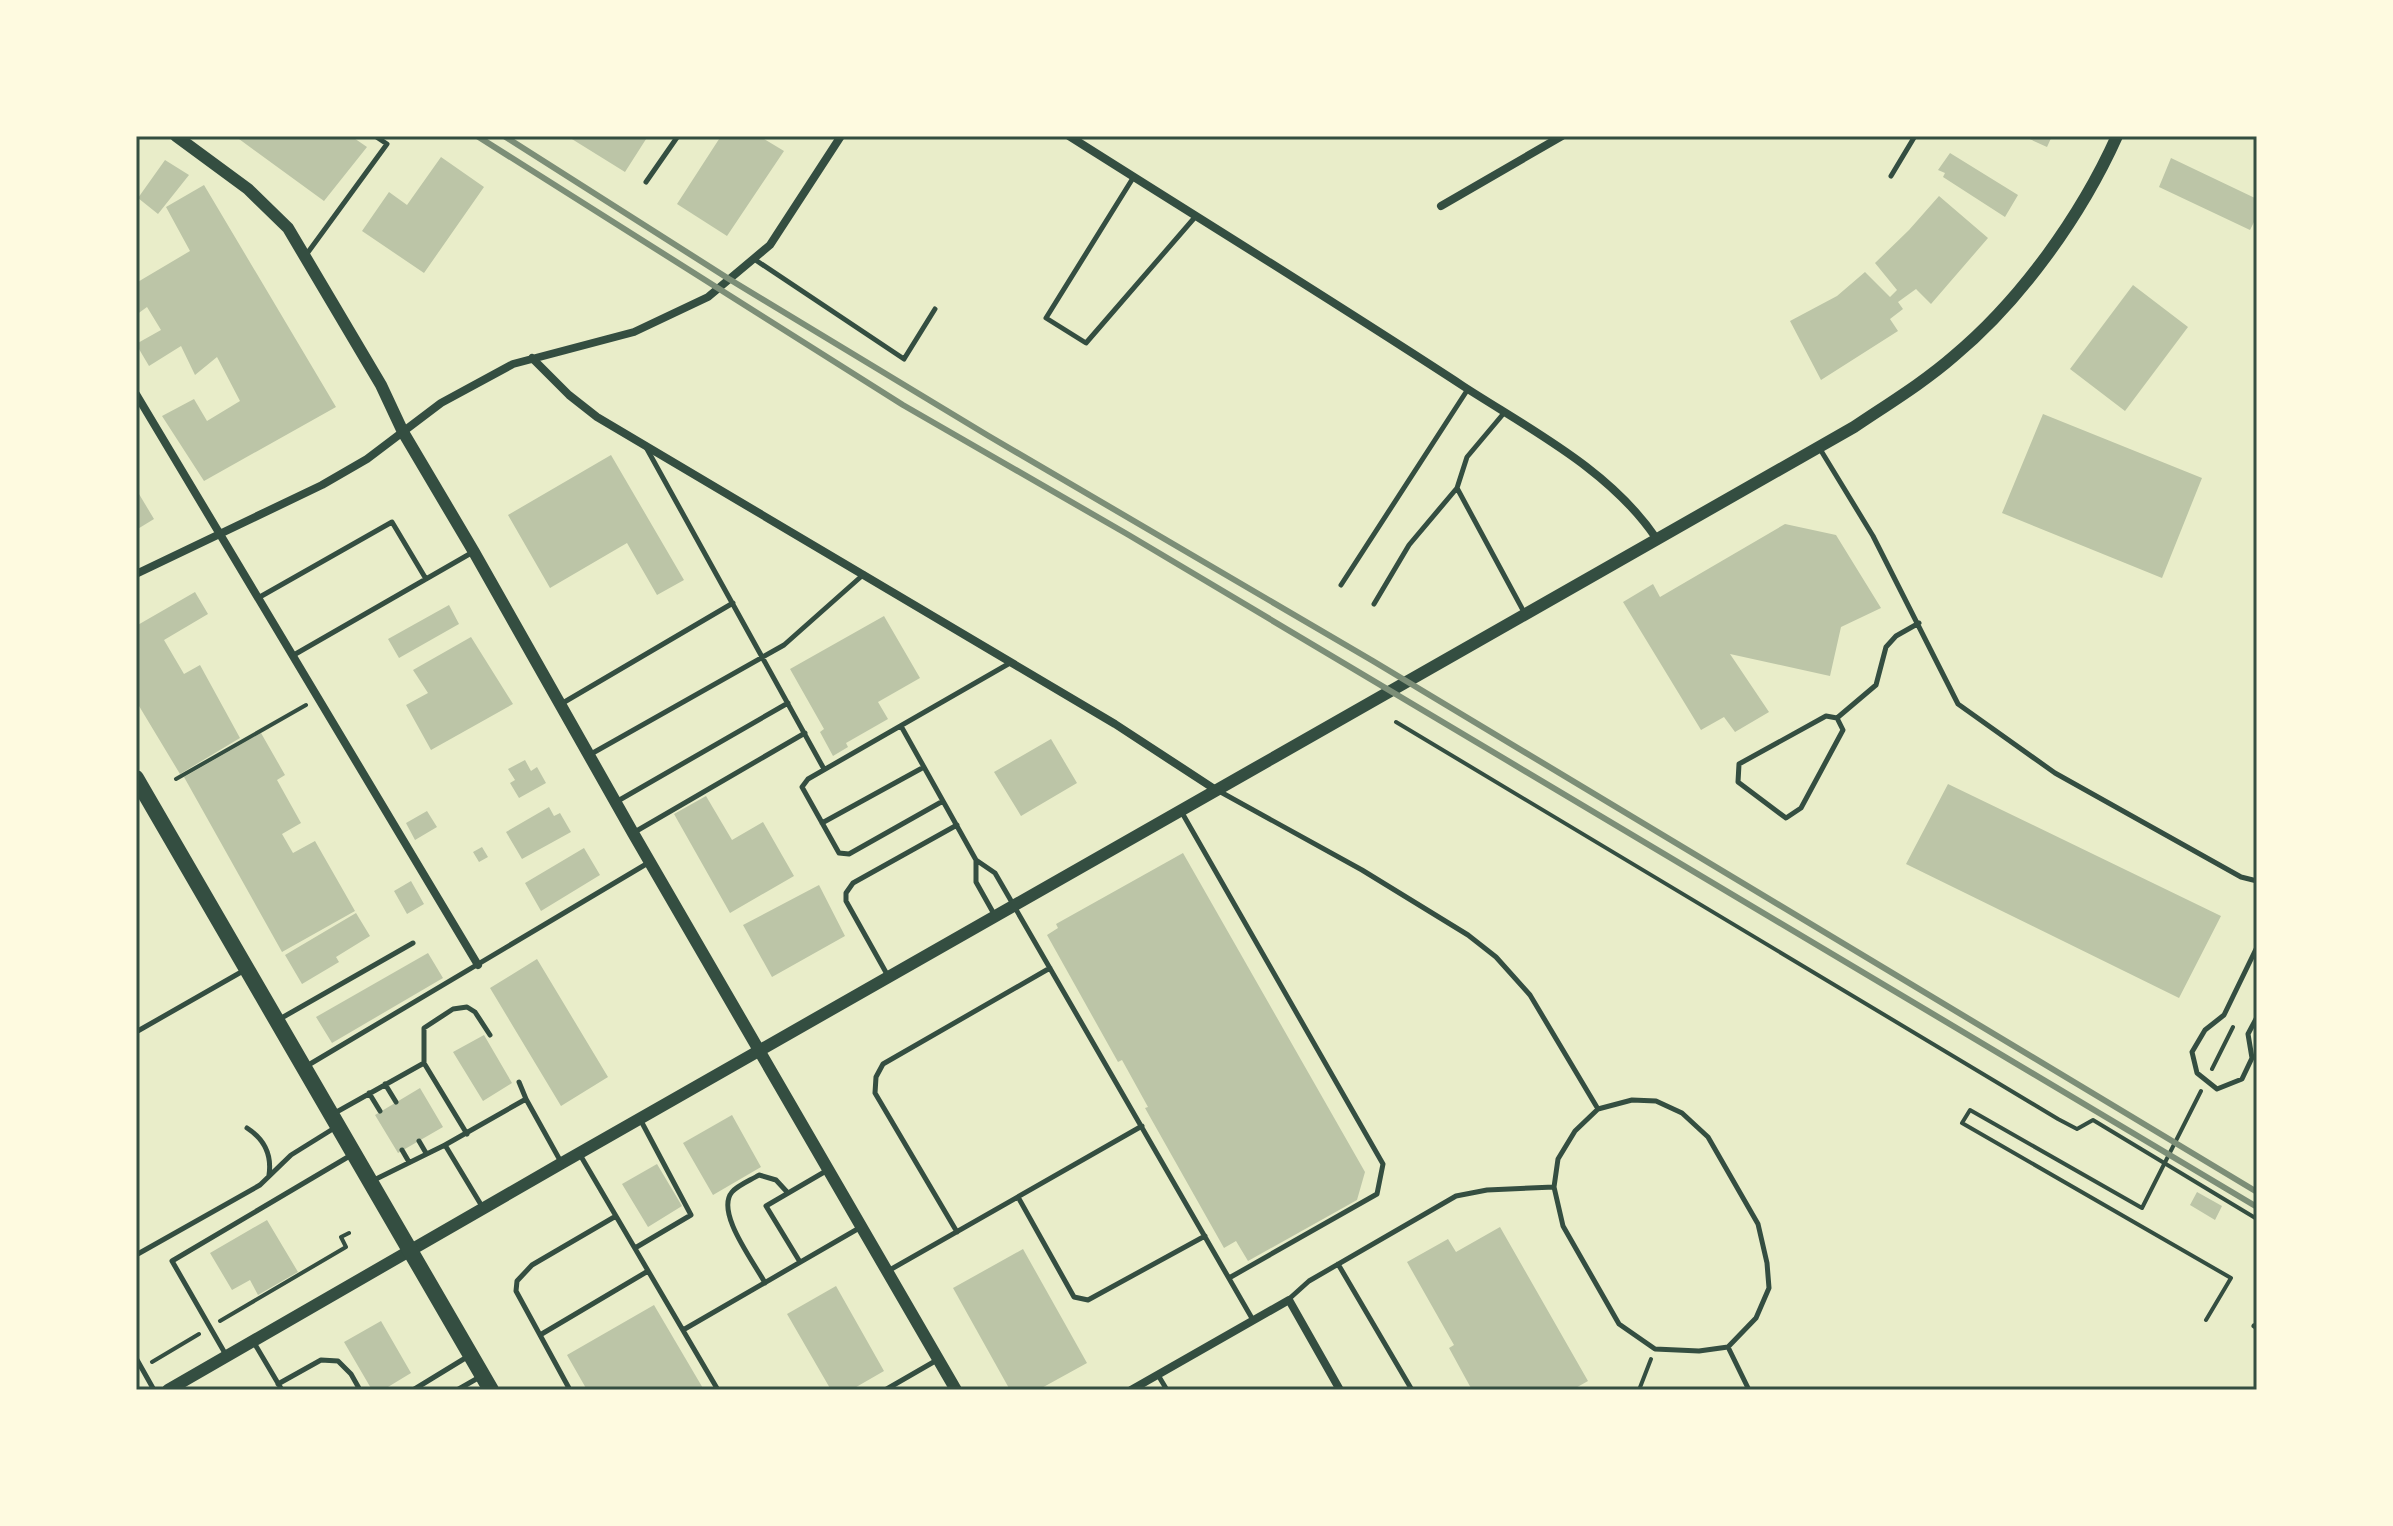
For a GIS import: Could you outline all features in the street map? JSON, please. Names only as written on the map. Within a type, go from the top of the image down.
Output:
[{"type":"main road","points":[[136,778],[487,1383]]},
{"type":"street","points":[[176,136],[248,189],[288,228],[381,385],[403,432],[633,833],[956,1390]]},
{"type":"street","points":[[136,574],[322,485],[367,459],[441,403],[513,364],[634,332],[708,297],[770,245],[841,136]]},
{"type":"street","points":[[1069,136],[1468,389],[1603,479],[1622,496],[1656,538]]},
{"type":"street","points":[[1441,206],[1562,136]]},
{"type":"street","points":[[168,1390],[888,976],[1819,448],[1923,382],[1990,323],[2050,251],[2074,215],[2117,136]]},
{"type":"street","points":[[532,358],[569,395],[597,417],[1115,724],[1216,790]]},
{"type":"street","points":[[136,394],[139,404],[478,965]]},
{"type":"street","points":[[1131,1390],[1289,1300],[1340,1390]]},
{"type":"lane","points":[[305,256],[387,144],[375,136]]},
{"type":"lane","points":[[646,182],[678,136]]},
{"type":"lane","points":[[1891,176],[1915,136]]},
{"type":"lane","points":[[1134,177],[1046,318],[1072,335],[1086,343],[1196,216]]},
{"type":"lane","points":[[753,259],[904,359],[935,309]]},
{"type":"lane","points":[[1341,585],[1468,389]]},
{"type":"lane","points":[[1374,604],[1409,545],[1457,488],[1467,457],[1504,413]]},
{"type":"lane","points":[[644,444],[825,769]]},
{"type":"lane","points":[[1819,448],[1873,536],[1958,704],[2055,773],[2241,877],[2257,881]]},
{"type":"lane","points":[[1457,488],[1525,613]]},
{"type":"lane","points":[[257,599],[392,522],[426,579]]},
{"type":"lane","points":[[292,656],[474,552]]},
{"type":"lane","points":[[590,755],[784,645],[864,574]]},
{"type":"lane","points":[[561,704],[733,603]]},
{"type":"lane","points":[[1837,718],[1876,685],[1886,647],[1896,636],[1919,623]]},
{"type":"lane","points":[[943,801],[849,854],[839,853],[802,787],[808,779],[1010,663]]},
{"type":"lane","points":[[616,802],[788,703]]},
{"type":"lane","points":[[1826,716],[1837,718],[1843,730],[1801,808],[1786,818],[1738,782],[1739,764],[1826,716]]},
{"type":"lane","points":[[901,726],[976,860],[995,873],[1014,905],[1254,1321]]},
{"type":"lane","points":[[633,833],[805,733]]},
{"type":"lane","points":[[822,823],[924,767]]},
{"type":"lane","points":[[1216,790],[1362,870],[1468,935],[1496,957],[1530,995],[1598,1109]]},
{"type":"lane","points":[[1180,810],[1383,1164],[1377,1194],[1229,1278]]},
{"type":"lane","points":[[888,976],[846,901],[846,893],[853,883],[957,825]]},
{"type":"lane","points":[[976,860],[976,882],[995,916]]},
{"type":"lane","points":[[305,1067],[650,862]]},
{"type":"lane","points":[[277,1020],[413,943]]},
{"type":"lane","points":[[2257,947],[2224,1015],[2205,1030],[2192,1052],[2197,1073],[2217,1089],[2242,1079],[2252,1058],[2248,1034],[2257,1017]]},
{"type":"lane","points":[[957,1232],[875,1093],[876,1077],[883,1064],[1050,968]]},
{"type":"lane","points":[[136,1032],[247,969]]},
{"type":"lane","points":[[467,1134],[424,1063],[424,1028],[453,1009],[467,1007],[475,1012],[490,1035]]},
{"type":"lane","points":[[136,1255],[260,1185],[291,1155],[369,1093],[424,1063]]},
{"type":"lane","points":[[519,1082],[562,1163]]},
{"type":"lane","points":[[385,1084],[396,1102]]},
{"type":"lane","points":[[369,1093],[380,1111]]},
{"type":"lane","points":[[371,1181],[467,1134],[526,1099]]},
{"type":"lane","points":[[1632,1100],[1656,1101],[1682,1113],[1708,1137],[1758,1224],[1769,1288],[1756,1318],[1728,1347],[1699,1351],[1655,1349],[1619,1324],[1563,1226],[1554,1187],[1558,1159],[1575,1131],[1598,1109],[1632,1100]]},
{"type":"lane","points":[[635,1248],[691,1215],[639,1119]]},
{"type":"lane","points":[[887,1271],[1142,1126]]},
{"type":"lane","points":[[247,1128],[257,1134],[267,1150],[271,1161],[268,1176]]},
{"type":"lane","points":[[419,1141],[426,1153]]},
{"type":"lane","points":[[445,1145],[483,1208]]},
{"type":"lane","points":[[402,1150],[409,1162]]},
{"type":"lane","points":[[226,1356],[172,1261],[355,1153]]},
{"type":"lane","points":[[579,1153],[718,1390]]},
{"type":"lane","points":[[800,1262],[766,1206],[828,1170]]},
{"type":"lane","points":[[765,1283],[728,1217],[726,1204],[733,1191],[759,1175],[776,1180],[788,1193]]},
{"type":"lane","points":[[1289,1300],[1309,1281],[1456,1196],[1487,1190],[1554,1187]]},
{"type":"lane","points":[[1018,1197],[1074,1297],[1088,1300],[1205,1236]]},
{"type":"lane","points":[[570,1390],[516,1291],[517,1281],[532,1265],[616,1216]]},
{"type":"lane","points":[[683,1330],[861,1227]]},
{"type":"lane","points":[[1338,1264],[1412,1390]]},
{"type":"lane","points":[[540,1335],[648,1271]]},
{"type":"lane","points":[[253,1340],[280,1387],[321,1360],[338,1361],[351,1374],[360,1390]]},
{"type":"lane","points":[[1728,1347],[1749,1390]]},
{"type":"lane","points":[[413,1390],[471,1355]]},
{"type":"lane","points":[[136,1358],[154,1390]]},
{"type":"lane","points":[[885,1390],[938,1359]]},
{"type":"lane","points":[[1158,1375],[1167,1390]]},
{"type":"lane","points":[[457,1390],[487,1383]]},
{"type":"path","points":[[176,779],[317,698]]},
{"type":"path","points":[[1396,722],[2058,1119],[2077,1129],[2093,1120],[2257,1219]]},
{"type":"path","points":[[2206,1320],[2231,1278],[1962,1123],[1970,1110],[2142,1208],[2221,1050]]},
{"type":"path","points":[[142,1368],[346,1247],[341,1237],[349,1233]]},
{"type":"path","points":[[1639,1390],[1655,1349]]},
{"type":"building","points":[[242,136],[351,136],[367,147],[324,201],[239,139]]},
{"type":"building","points":[[567,136],[648,136],[625,172]]},
{"type":"building","points":[[721,136],[759,136],[784,151],[727,236],[677,204]]},
{"type":"building","points":[[2023,136],[2052,136],[2047,147]]},
{"type":"building","points":[[1950,153],[2018,195],[2005,217],[1943,177],[1945,173],[1938,170]]},
{"type":"building","points":[[441,157],[484,187],[424,273],[362,231],[389,192],[407,205]]},
{"type":"building","points":[[2171,158],[2257,199],[2257,216],[2250,230],[2159,187]]},
{"type":"building","points":[[165,160],[189,175],[158,214],[138,198]]},
{"type":"building","points":[[204,185],[336,407],[204,481],[162,416],[194,399],[207,421],[240,401],[217,357],[195,375],[181,346],[149,366],[136,344],[161,330],[147,307],[136,315],[136,283],[190,251],[166,207]]},
{"type":"building","points":[[1939,196],[1988,238],[1931,304],[1916,289],[1898,302],[1903,309],[1890,319],[1898,331],[1821,380],[1790,321],[1837,296],[1865,272],[1890,297],[1897,290],[1875,263]]},
{"type":"building","points":[[2133,285],[2188,327],[2125,411],[2070,369]]},
{"type":"building","points":[[2043,414],[2202,478],[2162,578],[2002,513]]},
{"type":"building","points":[[611,455],[684,580],[657,595],[627,543],[550,588],[508,515]]},
{"type":"building","points":[[136,489],[154,519],[136,530]]},
{"type":"building","points":[[1785,524],[1836,535],[1881,608],[1841,627],[1830,676],[1730,654],[1769,712],[1735,732],[1724,717],[1701,730],[1623,602],[1653,584],[1660,597]]},
{"type":"building","points":[[195,592],[208,614],[164,640],[184,674],[200,665],[240,738],[180,774],[136,701],[136,626]]},
{"type":"building","points":[[449,605],[459,624],[399,658],[388,639]]},
{"type":"building","points":[[884,616],[920,678],[878,702],[888,719],[846,743],[848,747],[833,756],[820,732],[824,729],[790,669]]},
{"type":"building","points":[[471,637],[513,704],[431,750],[406,705],[428,693],[413,670]]},
{"type":"building","points":[[261,733],[285,775],[277,780],[301,823],[282,834],[293,853],[315,841],[355,911],[282,952],[184,777]]},
{"type":"building","points":[[1051,739],[1077,783],[1021,816],[994,772]]},
{"type":"building","points":[[525,760],[531,771],[537,767],[546,783],[519,798],[510,783],[515,780],[508,769]]},
{"type":"building","points":[[1948,784],[2221,916],[2179,998],[1906,864]]},
{"type":"building","points":[[706,796],[732,840],[763,822],[794,876],[730,913],[674,814]]},
{"type":"building","points":[[549,807],[554,816],[560,813],[571,832],[522,859],[506,832]]},
{"type":"building","points":[[427,811],[437,827],[415,840],[406,823]]},
{"type":"building","points":[[482,847],[488,857],[479,862],[473,852]]},
{"type":"building","points":[[584,848],[600,875],[541,911],[525,883]]},
{"type":"building","points":[[1183,853],[1365,1172],[1357,1200],[1248,1261],[1236,1241],[1224,1248],[1145,1108],[1148,1107],[1122,1060],[1118,1062],[1047,935],[1058,928],[1056,924]]},
{"type":"building","points":[[411,881],[424,904],[407,914],[394,891]]},
{"type":"building","points":[[819,885],[845,936],[772,977],[743,925]]},
{"type":"building","points":[[356,913],[370,936],[336,957],[339,962],[302,984],[285,955]]},
{"type":"building","points":[[428,953],[443,978],[332,1043],[316,1017]]},
{"type":"building","points":[[537,959],[608,1077],[561,1106],[490,988]]},
{"type":"building","points":[[484,1035],[512,1083],[483,1101],[453,1052]]},
{"type":"building","points":[[420,1088],[443,1127],[398,1153],[375,1115]]},
{"type":"building","points":[[732,1115],[761,1167],[713,1195],[683,1143]]},
{"type":"building","points":[[657,1164],[682,1206],[648,1227],[622,1184]]},
{"type":"building","points":[[2197,1192],[2222,1206],[2215,1220],[2190,1205]]},
{"type":"building","points":[[267,1220],[298,1272],[258,1295],[250,1280],[232,1290],[210,1253]]},
{"type":"building","points":[[1500,1227],[1588,1381],[1572,1390],[1472,1390],[1449,1348],[1454,1345],[1407,1262],[1448,1239],[1456,1252]]},
{"type":"building","points":[[1023,1249],[1087,1363],[1038,1390],[1010,1390],[953,1288]]},
{"type":"building","points":[[836,1286],[884,1371],[851,1390],[831,1390],[787,1314]]},
{"type":"building","points":[[654,1305],[704,1390],[587,1390],[567,1355]]},
{"type":"building","points":[[381,1321],[411,1373],[383,1390],[372,1390],[344,1342]]},
{"type":"railway","points":[[477,136],[903,405],[1127,534],[2257,1207]]},
{"type":"railway","points":[[504,136],[729,279],[987,435],[1373,661],[2257,1192]]}]
